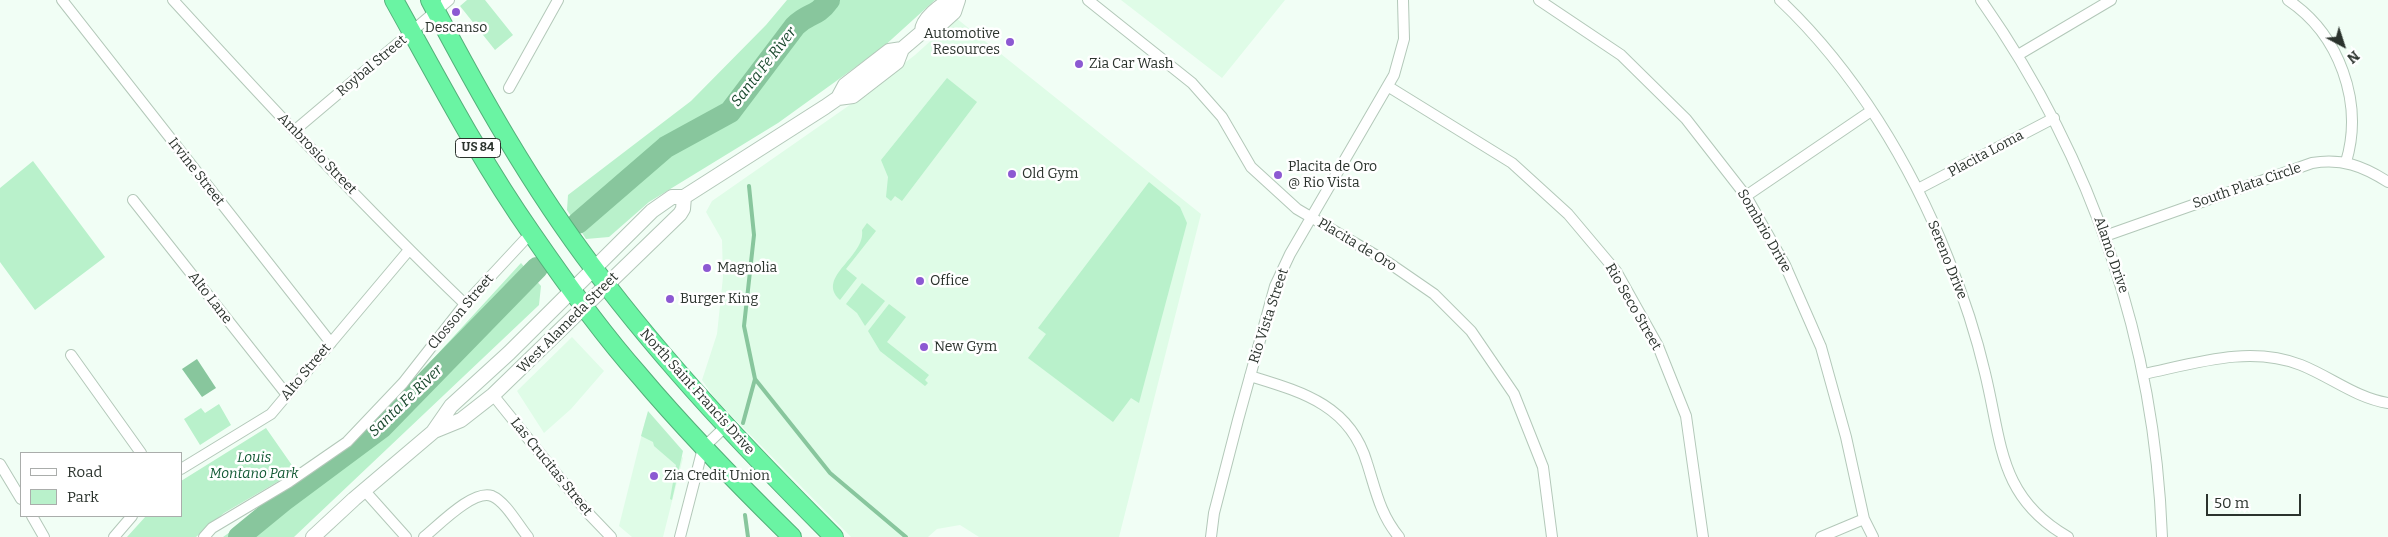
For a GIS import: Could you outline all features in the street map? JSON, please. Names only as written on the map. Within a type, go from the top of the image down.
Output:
[{"type":"highway","name":"US 84","points":[[394,0],[471,138],[531,233],[584,306],[638,374],[703,448],[792,537]]},
{"type":"highway","name":"US 84","points":[[438,4],[528,174],[606,285]]},
{"type":"highway","name":"North Saint Francis Drive","points":[[606,285],[668,362],[725,427],[834,537]]},
{"type":"street","name":"Irvine Street","points":[[62,0],[331,343]]},
{"type":"street","name":"Ambrosio Street","points":[[173,0],[294,131],[409,250],[465,304]]},
{"type":"street","points":[[509,88],[558,0]]},
{"type":"street","name":"West Alameda Street","points":[[313,537],[364,490],[433,432],[451,406],[509,353],[658,206],[672,197],[684,197],[838,98],[853,96],[897,62],[902,49],[922,32],[930,33],[954,12],[956,0]]},
{"type":"street","name":"Placita de Oro","points":[[1088,0],[1192,83],[1222,117],[1251,167],[1297,209],[1389,263],[1434,294],[1471,331],[1514,394],[1518,403],[1543,467],[1552,537]]},
{"type":"street","name":"Rio Vista Street","points":[[1210,537],[1214,513],[1250,376],[1280,274],[1389,87],[1398,64],[1404,39],[1403,0]]},
{"type":"street","name":"Sombrio Drive","points":[[1539,0],[1621,55],[1686,119],[1746,196],[1785,265],[1821,347],[1846,437],[1864,519],[1872,537]]},
{"type":"street","name":"Sereno Drive","points":[[1780,0],[1819,42],[1871,111],[1918,189],[1948,258],[1968,314],[1986,373],[2000,445],[2009,476],[2021,495],[2037,514],[2049,525],[2068,537]]},
{"type":"street","name":"Alamo Drive","points":[[1981,0],[2018,55],[2054,118],[2083,180],[2105,236],[2130,314],[2144,374],[2156,454],[2162,537]]},
{"type":"street","points":[[2018,55],[2111,0]]},
{"type":"street","points":[[2288,0],[2312,19],[2324,34],[2342,65],[2351,115],[2350,144],[2346,162]]},
{"type":"street","name":"Roybal Street","points":[[294,131],[412,33],[438,4]]},
{"type":"street","name":"Rio Seco Street","points":[[1389,87],[1512,163],[1568,214],[1616,271],[1658,346],[1686,416],[1703,537]]},
{"type":"street","points":[[1746,196],[1871,111]]},
{"type":"street","name":"Placita Loma","points":[[1918,189],[2054,118]]},
{"type":"street","name":"South Plata Circle","points":[[2105,236],[2300,167],[2323,161],[2346,162],[2365,168],[2388,182]]},
{"type":"street","name":"West Alameda Street","points":[[433,432],[461,420],[494,395],[680,214],[683,209],[684,197]]},
{"type":"street","name":"Alto Lane","points":[[133,200],[287,395]]},
{"type":"street","name":"Closson Street","points":[[204,537],[212,528],[289,482],[347,442],[403,384],[465,304],[531,233]]},
{"type":"street","name":"Alto Street","points":[[182,468],[271,414],[409,250]]},
{"type":"street","points":[[71,355],[140,452]]},
{"type":"street","points":[[2144,374],[2225,357],[2272,357],[2302,366],[2358,394],[2388,403]]},
{"type":"street","points":[[1250,376],[1310,396],[1341,418],[1363,450],[1382,512],[1399,537]]},
{"type":"street","name":"Las Crucitas Street","points":[[494,395],[588,513],[611,537]]},
{"type":"street","points":[[680,537],[703,448],[725,427]]},
{"type":"street","points":[[0,464],[20,497]]},
{"type":"street","points":[[364,490],[406,537]]},
{"type":"street","points":[[424,537],[469,501],[480,495],[492,496],[502,505],[528,537]]},
{"type":"street","points":[[33,517],[44,537]]},
{"type":"street","points":[[114,537],[131,517]]},
{"type":"street","points":[[1821,537],[1864,519]]},
{"type":"shaded area","points":[[1121,0],[1285,0],[1222,78]]},
{"type":"shaded area","points":[[956,18],[1201,214],[1119,537],[979,537],[960,525],[937,529],[928,537],[851,537],[716,400],[702,380],[717,334],[723,277],[722,240],[706,212],[712,201],[854,102],[915,55]]},
{"type":"shaded area","points":[[572,337],[604,371],[571,409],[544,433],[517,391]]},
{"type":"shaded area","points":[[197,359],[216,388],[202,397],[182,369]]},
{"type":"shaded area","points":[[646,418],[683,458],[663,537],[632,537],[619,526]]},
{"type":"green space","points":[[467,0],[485,0],[513,35],[495,50],[460,6]]},
{"type":"green space","points":[[787,0],[935,0],[882,48],[778,123],[649,202],[609,237],[586,239],[567,210],[568,195],[691,101],[766,25]]},
{"type":"green space","points":[[947,78],[977,102],[902,201],[895,196],[891,201],[886,197],[888,177],[881,160]]},
{"type":"green space","points":[[33,161],[105,257],[35,310],[0,262],[0,188]]},
{"type":"green space","points":[[1149,182],[1180,207],[1187,223],[1139,403],[1131,398],[1113,422],[1028,358],[1046,334],[1038,328]]},
{"type":"green space","points":[[867,223],[876,231],[846,269],[857,278],[840,300],[834,291],[833,283],[857,249],[861,240],[862,230]]},
{"type":"green space","points":[[521,263],[541,286],[539,305],[294,537],[223,537],[354,445]]},
{"type":"green space","points":[[862,283],[885,301],[865,326],[857,313],[846,304]]},
{"type":"green space","points":[[889,304],[906,317],[887,342],[929,375],[925,380],[928,383],[925,386],[880,351],[868,331]]},
{"type":"green space","points":[[219,404],[231,425],[200,445],[184,419],[201,408],[205,413]]},
{"type":"green space","points":[[648,411],[683,451],[672,500],[670,499],[676,465],[654,446],[653,442],[641,436]]},
{"type":"green space","name":"Louis Montano Park","points":[[266,428],[296,471],[224,513],[196,537],[127,537],[145,517],[182,517],[182,480]]},
{"type":"waterway","name":"Santa Fe River","points":[[578,223],[666,147],[730,112],[795,26],[820,10],[829,0]]},
{"type":"waterway","points":[[749,186],[754,235],[744,326],[755,379],[830,473],[906,537]]},
{"type":"waterway","name":"Santa Fe River","points":[[239,537],[283,501],[381,428],[537,268]]},
{"type":"waterway","points":[[743,423],[755,379]]},
{"type":"waterway","points":[[745,515],[748,537]]},
{"type":"place","name":"Descanso","points":[[456,12]]},
{"type":"place","name":"Automotive Resources","points":[[1010,42]]},
{"type":"place","name":"Zia Car Wash","points":[[1079,64]]},
{"type":"place","name":"Old Gym","points":[[1012,174]]},
{"type":"place","name":"Placita de Oro @ Rio Vista","points":[[1278,175]]},
{"type":"place","name":"Magnolia","points":[[707,268]]},
{"type":"place","name":"Office","points":[[920,281]]},
{"type":"place","name":"Burger King","points":[[670,299]]},
{"type":"place","name":"New Gym","points":[[924,347]]},
{"type":"place","name":"Zia Credit Union","points":[[654,476]]}]
